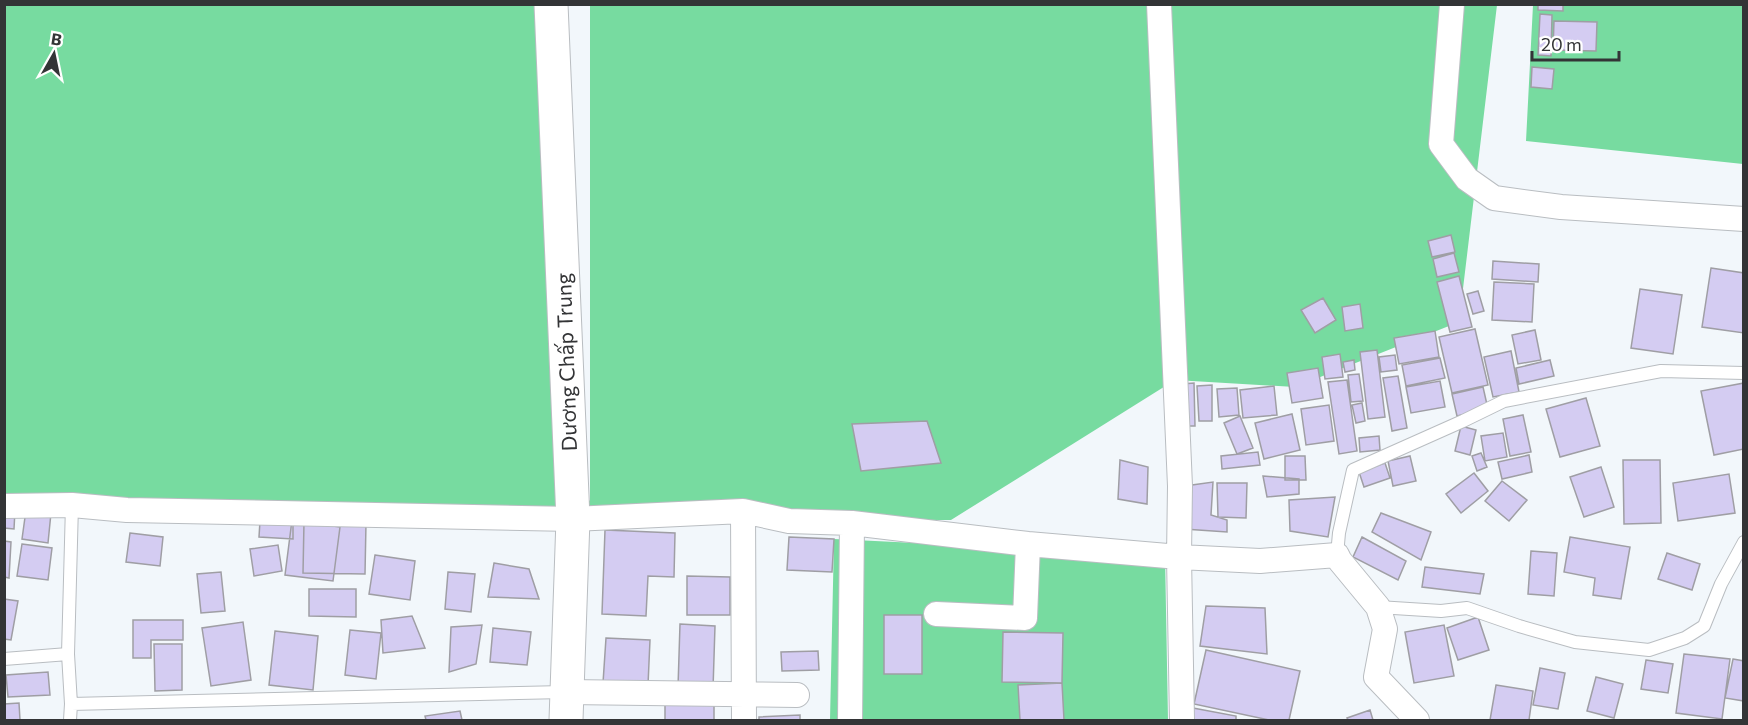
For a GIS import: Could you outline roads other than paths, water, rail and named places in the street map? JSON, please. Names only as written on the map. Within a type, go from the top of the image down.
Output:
[{"type":"street","name":"Dương Chấp Trung","points":[[551,4],[573,519],[567,706]]},
{"type":"street","points":[[1159,4],[1180,486],[1182,720]]},
{"type":"street","points":[[1452,4],[1441,144],[1467,179],[1494,198],[1561,207],[1743,219]]},
{"type":"street","points":[[4,506],[72,505],[127,510],[573,519],[743,511],[789,521],[852,523],[1028,544],[1179,557],[1260,561],[1337,555],[1378,607],[1385,629],[1376,677],[1417,720]]},
{"type":"street","points":[[743,511],[744,720]]},
{"type":"street","points":[[850,720],[852,523]]},
{"type":"street","points":[[936,614],[1025,618],[1028,544]]},
{"type":"street","points":[[567,706],[743,694],[798,695]]},
{"type":"lane","points":[[1337,555],[1339,533],[1353,470],[1503,401],[1661,371],[1743,373]]},
{"type":"lane","points":[[70,720],[68,654],[72,505]]},
{"type":"lane","points":[[1378,607],[1441,611],[1467,608],[1575,642],[1649,650],[1684,638],[1704,626],[1721,584],[1743,542]]},
{"type":"lane","points":[[4,659],[68,654]]},
{"type":"lane","points":[[71,704],[567,706]]}]
